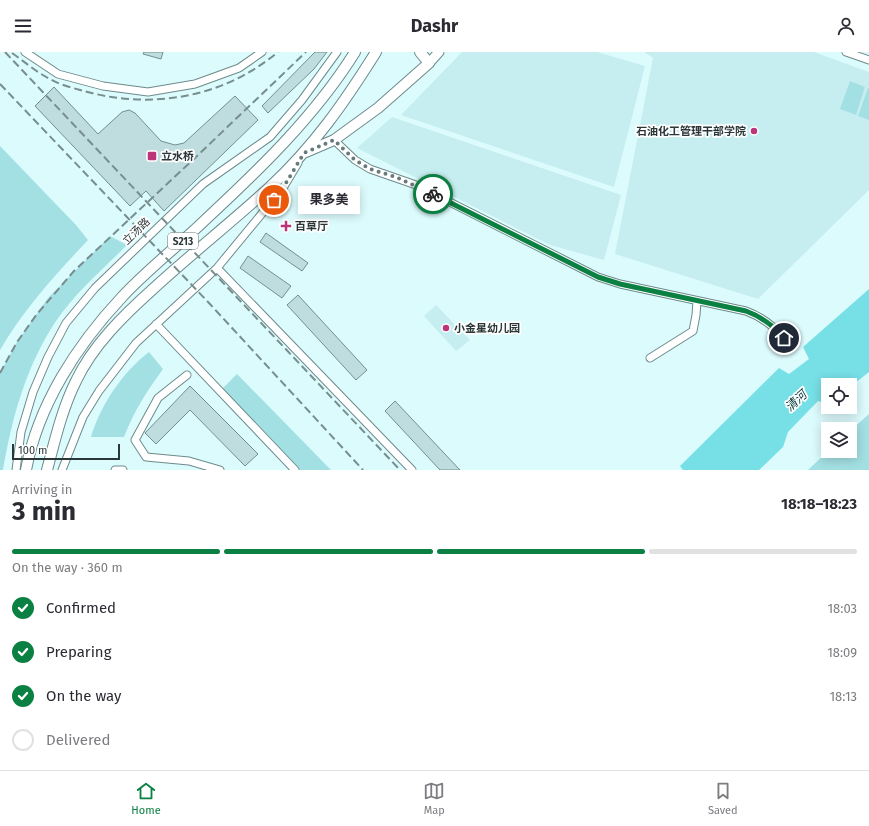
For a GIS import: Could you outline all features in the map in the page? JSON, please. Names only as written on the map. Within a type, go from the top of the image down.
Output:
[{"type":"main road","name":"S213","points":[[26,470],[31,444],[48,404],[66,370],[79,350],[117,303],[205,221],[288,138],[317,105],[355,52]]},
{"type":"main road","name":"S213","points":[[47,470],[56,434],[76,381],[103,340],[130,310],[265,191],[304,153],[344,103],[376,52]]},
{"type":"main road","points":[[304,153],[334,140],[378,108],[429,63],[420,52]]},
{"type":"main road","points":[[21,470],[31,444]]},
{"type":"street","points":[[25,52],[58,74],[102,86],[148,92],[195,84],[239,68],[262,52]]},
{"type":"street","name":"立汤路","points":[[16,470],[21,432],[33,392],[48,357],[66,323],[95,288],[203,184],[270,137],[302,100],[337,52]]},
{"type":"street","points":[[429,63],[439,52]]},
{"type":"street","points":[[846,52],[869,60]]},
{"type":"street","points":[[334,140],[355,160],[370,169],[416,185],[598,277],[620,284],[746,311],[760,316],[775,327],[784,338]]},
{"type":"street","name":"S213","points":[[62,470],[83,417],[99,391],[136,343],[217,268],[283,188],[304,153]]},
{"type":"street","points":[[217,268],[412,470]]},
{"type":"street","points":[[650,358],[693,331],[697,301]]},
{"type":"street","points":[[156,324],[295,470]]},
{"type":"street","points":[[187,375],[158,398],[135,440],[146,457],[189,462],[220,470]]},
{"type":"street","points":[[115,470],[122,470]]},
{"type":"shaded area","points":[[462,52],[597,52],[645,66],[614,187],[401,115]]},
{"type":"shaded area","name":"石油化工管理干部学院","points":[[644,52],[814,52],[869,72],[869,190],[758,299],[615,254],[653,58]]},
{"type":"shaded area","points":[[850,81],[865,87],[856,115],[840,109]]},
{"type":"shaded area","points":[[869,88],[869,120],[858,116]]},
{"type":"shaded area","points":[[392,117],[621,195],[604,260],[550,245],[357,148]]},
{"type":"shaded area","points":[[0,146],[76,225],[88,240],[52,279],[30,306],[19,320],[0,350]]},
{"type":"shaded area","points":[[110,236],[127,245],[72,301],[45,338],[28,374],[11,431],[3,470],[0,470],[0,373],[17,342],[48,298]]},
{"type":"shaded area","name":"小金星幼儿园","points":[[436,305],[470,340],[456,351],[424,316]]},
{"type":"shaded area","points":[[149,352],[163,369],[141,402],[124,437],[91,437],[100,413],[121,379]]},
{"type":"shaded area","points":[[237,374],[331,470],[297,470],[222,389]]},
{"type":"shaded area","points":[[869,414],[869,470],[808,470],[821,458],[857,458],[857,425]]},
{"type":"water","name":"清河","points":[[869,289],[869,372],[857,381],[857,378],[821,378],[821,402],[818,401],[788,432],[783,447],[759,470],[683,470],[680,466],[779,368],[789,374],[809,359],[803,347]]},
{"type":"building","points":[[144,52],[163,52],[161,59],[143,54]]},
{"type":"building","points":[[315,52],[327,52],[314,69],[268,113],[262,106]]},
{"type":"building","name":"立水桥","points":[[54,87],[98,134],[122,112],[129,110],[135,113],[161,141],[175,145],[184,143],[235,96],[258,120],[164,211],[146,191],[130,206],[35,106]]},
{"type":"building","points":[[266,233],[308,263],[302,271],[260,242]]},
{"type":"building","points":[[248,256],[291,286],[282,298],[240,268]]},
{"type":"building","points":[[298,295],[367,370],[356,380],[287,305]]},
{"type":"building","points":[[190,386],[258,454],[245,466],[190,410],[156,444],[145,433]]},
{"type":"building","points":[[395,401],[460,470],[440,470],[385,411]]},
{"type":"railway","points":[[5,52],[400,470]]},
{"type":"railway","points":[[12,53],[40,73],[62,85],[109,97],[160,99],[186,96],[210,90],[257,68],[278,52]]},
{"type":"railway","points":[[0,373],[17,342],[37,314],[74,271],[306,52]]},
{"type":"railway","points":[[0,84],[209,303],[363,470]]},
{"type":"way so far","points":[[274,200],[304,153],[334,140],[355,160],[370,169],[396,177],[433,194]]},
{"type":"place","name":"石油化工管理干部学院","points":[[754,131]]},
{"type":"place","name":"立水桥","points":[[152,156]]},
{"type":"place","name":"果多美","points":[[274,200]]},
{"type":"place","name":"百草厅","points":[[286,226]]},
{"type":"place","name":"小金星幼儿园","points":[[446,328]]},
{"type":"route","points":[[433,194],[598,277],[620,284],[746,311],[760,316],[775,327],[784,338]]}]
